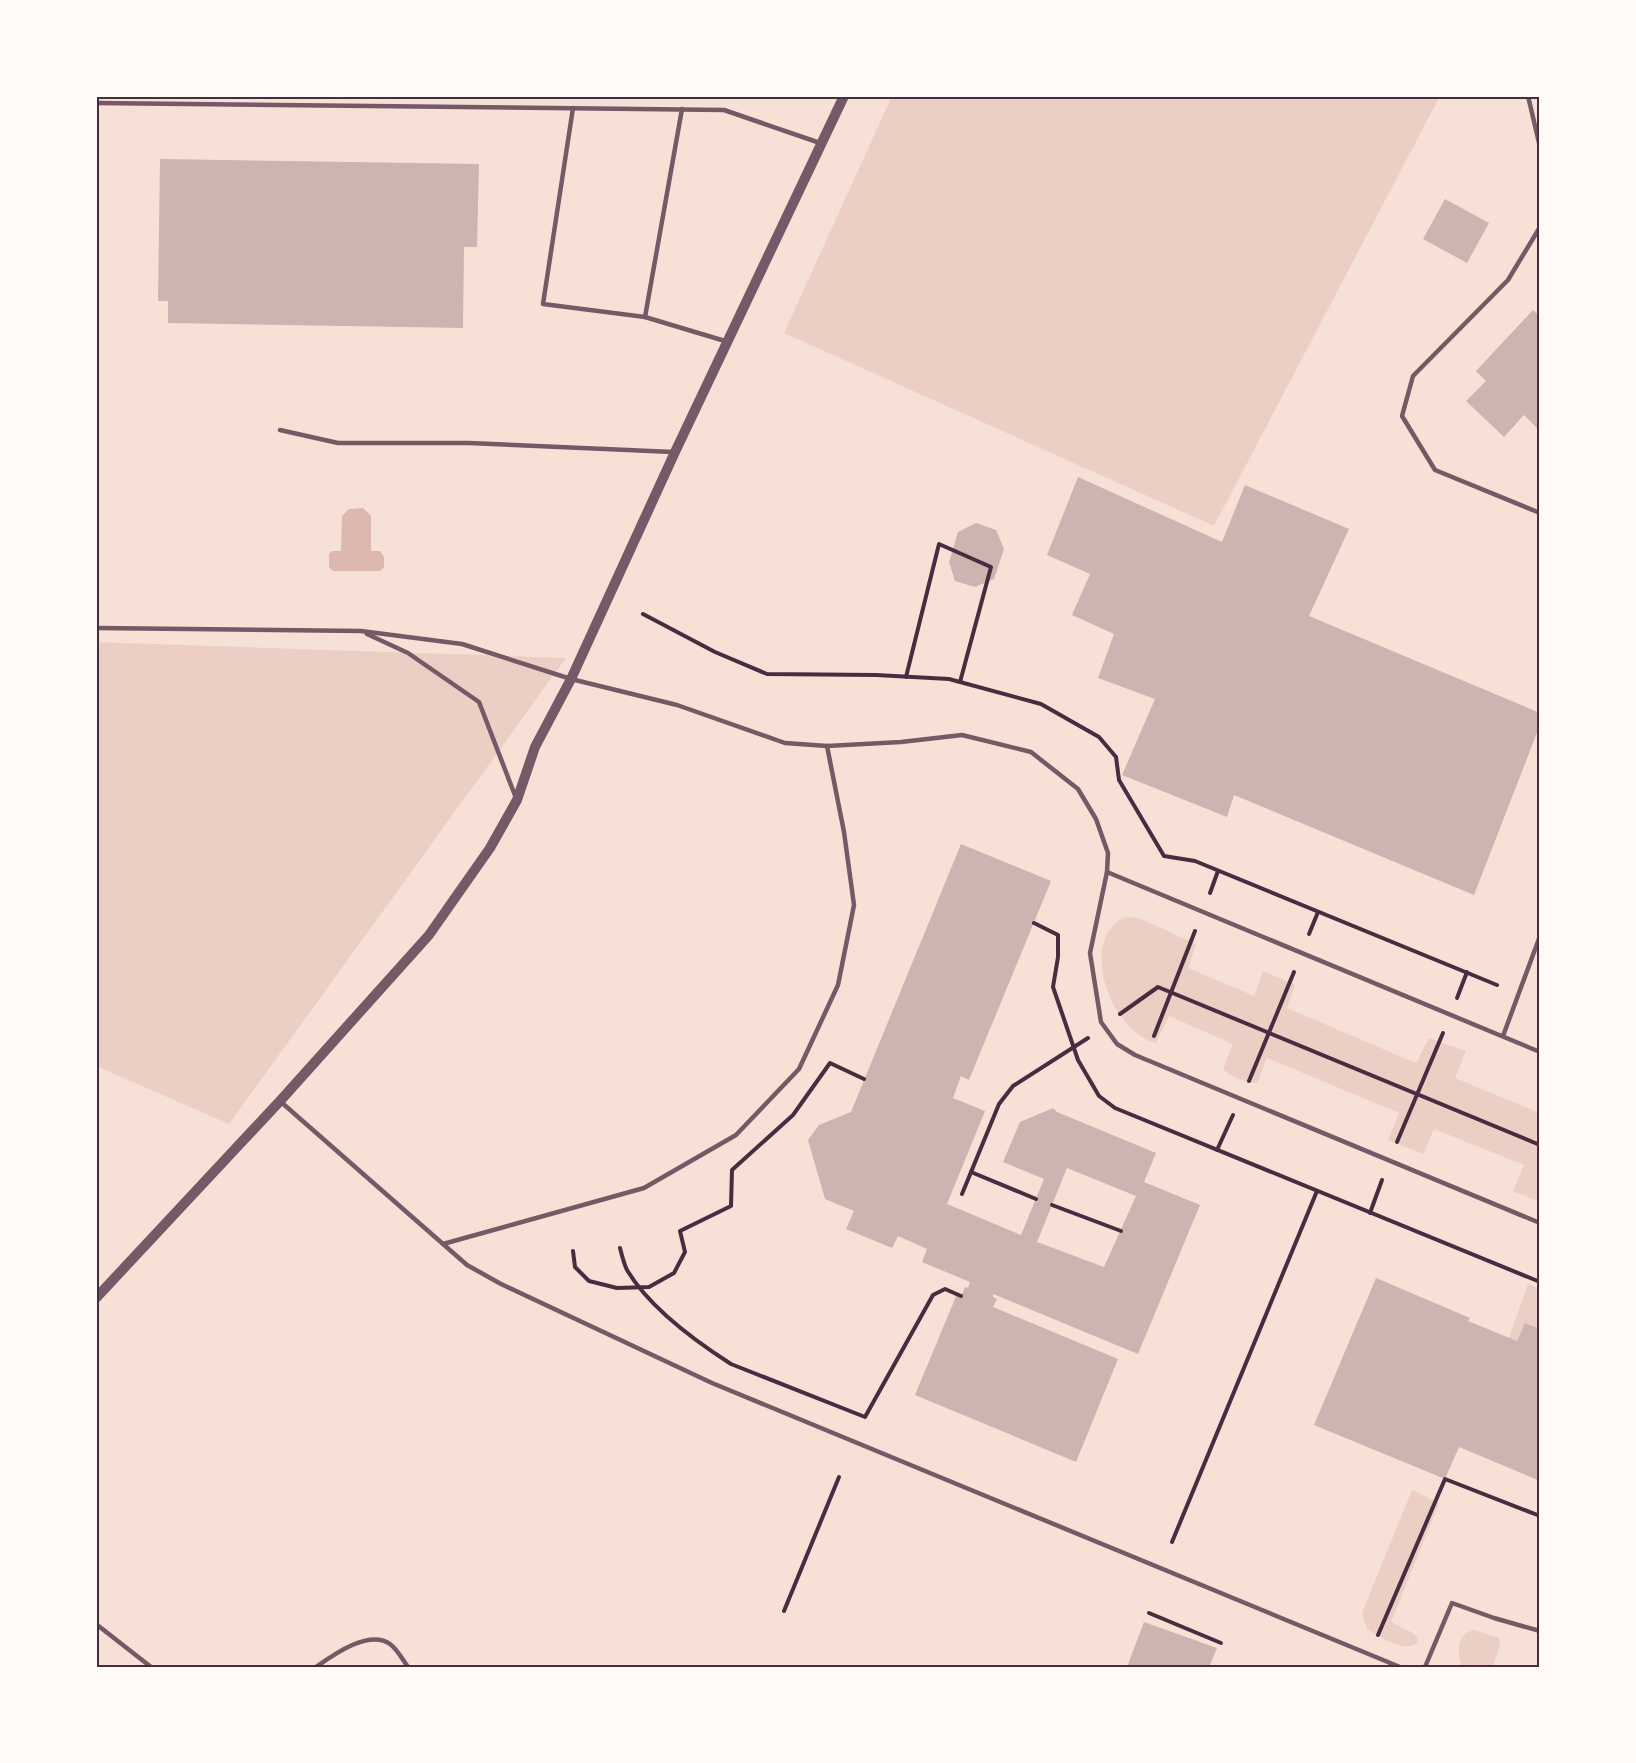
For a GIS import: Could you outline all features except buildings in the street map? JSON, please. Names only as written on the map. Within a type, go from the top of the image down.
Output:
[{"type":"street","points":[[96,1298],[280,1101],[429,935],[490,848],[517,800],[534,747],[571,679],[844,96]]},
{"type":"lane","points":[[1528,96],[1540,147]]},
{"type":"lane","points":[[96,103],[724,110],[822,144]]},
{"type":"lane","points":[[573,108],[543,304],[645,317],[728,342]]},
{"type":"lane","points":[[645,317],[682,109]]},
{"type":"lane","points":[[1540,227],[1508,280],[1413,376],[1402,416],[1435,470],[1540,513]]},
{"type":"lane","points":[[280,430],[338,443],[469,443],[675,453]]},
{"type":"lane","points":[[96,628],[362,631],[462,644],[571,679],[677,705],[785,743],[826,746],[902,742],[962,735],[1031,752],[1077,789],[1096,819],[1108,853],[1107,872],[1090,953],[1101,1022],[1117,1044],[1135,1055],[1540,1223]]},
{"type":"lane","points":[[362,631],[408,652],[478,702],[517,800]]},
{"type":"lane","points":[[443,1244],[644,1188],[736,1136],[799,1069],[838,985],[854,905],[844,832],[826,746]]},
{"type":"lane","points":[[1107,872],[1540,1052]]},
{"type":"lane","points":[[1503,1036],[1540,936]]},
{"type":"lane","points":[[280,1101],[467,1265],[501,1284],[712,1383],[1400,1667]]},
{"type":"lane","points":[[1425,1667],[1452,1603],[1540,1631]]},
{"type":"lane","points":[[96,1624],[151,1667]]},
{"type":"lane","points":[[316,1667],[342,1649],[373,1639],[390,1644],[408,1667]]},
{"type":"path","points":[[906,677],[939,544],[991,567],[960,682]]},
{"type":"path","points":[[1154,1036],[1218,871]]},
{"type":"path","points":[[1217,1150],[1270,1033],[1318,912]]},
{"type":"path","points":[[1034,922],[1058,935],[1058,957],[1053,987],[1078,1060],[1100,1096],[1115,1108],[1540,1282]]},
{"type":"path","points":[[1370,1213],[1467,972]]},
{"type":"path","points":[[962,1194],[999,1104],[1013,1086],[1043,1065],[1074,1048],[1158,987],[1540,1144]]},
{"type":"path","points":[[573,1251],[575,1267],[589,1281],[617,1288],[649,1287],[674,1274],[685,1252],[680,1231],[731,1206],[732,1170],[793,1115],[830,1063],[864,1079]]},
{"type":"path","points":[[971,1172],[1036,1198]]},
{"type":"path","points":[[1172,1542],[1317,1191]]},
{"type":"path","points":[[1052,1205],[1121,1232]]},
{"type":"path","points":[[620,1248],[626,1269],[654,1305],[731,1364],[865,1417],[933,1295],[945,1289],[961,1296]]},
{"type":"path","points":[[784,1611],[839,1477]]},
{"type":"path","points":[[1378,1635],[1445,1479],[1540,1516]]},
{"type":"path","points":[[1149,1612],[1221,1643]]},
{"type":"shaded area","points":[[892,96],[1440,96],[1214,526],[784,333]]},
{"type":"shaded area","points":[[363,508],[371,516],[371,551],[380,551],[384,557],[384,567],[380,571],[333,571],[329,567],[329,554],[332,551],[341,551],[342,516],[349,509]]},
{"type":"shaded area","points":[[96,642],[566,658],[229,1124],[96,1066]]},
{"type":"shaded area","points":[[1126,917],[1139,918],[1196,944],[1188,968],[1254,996],[1263,971],[1295,985],[1287,1008],[1416,1063],[1429,1038],[1466,1051],[1455,1078],[1540,1113],[1540,1202],[1513,1191],[1524,1165],[1434,1129],[1423,1154],[1388,1140],[1399,1113],[1267,1058],[1257,1083],[1239,1079],[1224,1070],[1233,1044],[1169,1016],[1156,1043],[1139,1035],[1125,1021],[1113,1003],[1105,983],[1102,963],[1103,944],[1111,928]]},
{"type":"shaded area","points":[[1528,1284],[1540,1289],[1540,1329],[1525,1323],[1517,1341],[1509,1338]]},
{"type":"shaded area","points":[[1412,1490],[1439,1503],[1391,1622],[1418,1638],[1417,1643],[1406,1646],[1392,1643],[1367,1629],[1362,1613]]},
{"type":"shaded area","points":[[1475,1630],[1499,1638],[1500,1646],[1492,1667],[1462,1666],[1459,1644],[1465,1635]]}]
